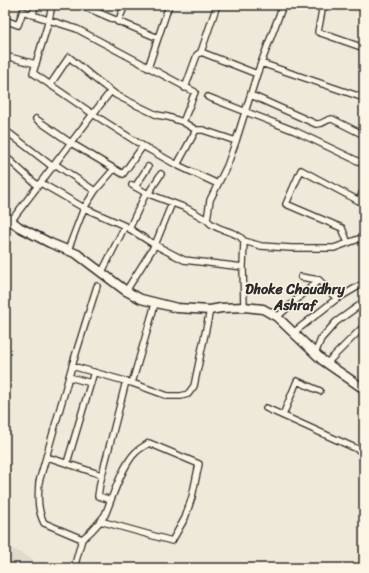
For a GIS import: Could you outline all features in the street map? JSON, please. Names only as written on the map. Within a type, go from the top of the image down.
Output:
[{"type":"street","points":[[33,15],[35,5]]},
{"type":"street","points":[[52,5],[33,73],[143,146],[177,165],[218,184]]},
{"type":"street","points":[[85,5],[84,7],[158,38]]},
{"type":"street","points":[[118,22],[125,5]]},
{"type":"street","points":[[148,68],[169,5]]},
{"type":"street","points":[[185,88],[197,55],[201,52],[216,5]]},
{"type":"street","points":[[207,220],[210,200],[236,141],[257,74],[283,5]]},
{"type":"street","points":[[323,5],[318,32],[364,48]]},
{"type":"street","points":[[5,20],[18,25],[23,11],[77,30],[195,92],[183,122]]},
{"type":"street","points":[[201,52],[257,74]]},
{"type":"street","points":[[5,56],[36,64]]},
{"type":"street","points":[[50,85],[69,57],[111,91],[157,116],[168,116],[183,122],[196,130],[203,130],[236,141]]},
{"type":"street","points":[[261,63],[364,98]]},
{"type":"street","points":[[111,91],[39,185],[8,219],[31,233],[78,254],[126,291],[155,304],[177,308],[210,310],[244,307],[263,309],[277,318],[315,354],[362,385]]},
{"type":"street","points":[[251,95],[316,124],[321,124],[329,119],[332,119],[364,135]]},
{"type":"street","points":[[208,97],[295,131],[364,164]]},
{"type":"street","points":[[36,119],[71,143],[123,174],[143,146]]},
{"type":"street","points":[[5,130],[54,166],[95,191]]},
{"type":"street","points":[[177,165],[196,130]]},
{"type":"street","points":[[5,156],[39,185],[127,228],[184,260],[243,267]]},
{"type":"street","points":[[148,167],[134,186],[147,193],[186,208],[207,220],[209,223],[238,235],[244,242],[261,246],[290,248],[334,248],[364,237]]},
{"type":"street","points":[[68,250],[84,208],[95,191],[114,169]]},
{"type":"street","points":[[348,243],[342,228],[286,204],[300,170],[359,201],[364,189]]},
{"type":"street","points":[[102,272],[147,193],[160,174]]},
{"type":"street","points":[[126,291],[155,245],[172,203]]},
{"type":"street","points":[[244,242],[244,307]]},
{"type":"street","points":[[301,277],[319,280],[337,299]]},
{"type":"street","points":[[277,318],[319,280]]},
{"type":"street","points":[[293,333],[337,299],[364,283]]},
{"type":"street","points":[[82,539],[44,523],[40,516],[38,501],[40,482],[47,456],[72,366],[97,286]]},
{"type":"street","points":[[315,354],[321,339],[336,322],[364,302]]},
{"type":"street","points":[[111,500],[98,496],[102,475],[129,382],[155,304]]},
{"type":"street","points":[[72,366],[129,382],[168,396],[181,396],[188,394],[194,386],[210,310]]},
{"type":"street","points":[[327,363],[364,326]]},
{"type":"street","points":[[67,463],[94,372]]},
{"type":"street","points":[[69,377],[91,383]]},
{"type":"street","points":[[283,415],[297,381],[320,391]]},
{"type":"street","points":[[266,408],[364,452]]},
{"type":"street","points":[[74,568],[82,539],[93,531],[104,515],[128,463],[135,452],[149,443],[199,464],[192,497],[184,518],[172,541],[100,521]]},
{"type":"street","points":[[47,456],[102,475]]},
{"type":"shaded area","points":[[5,545],[33,559],[31,568],[5,568]]},
{"type":"district","name":"Dhoke Chaudhry Ashraf","points":[[295,298]]}]
